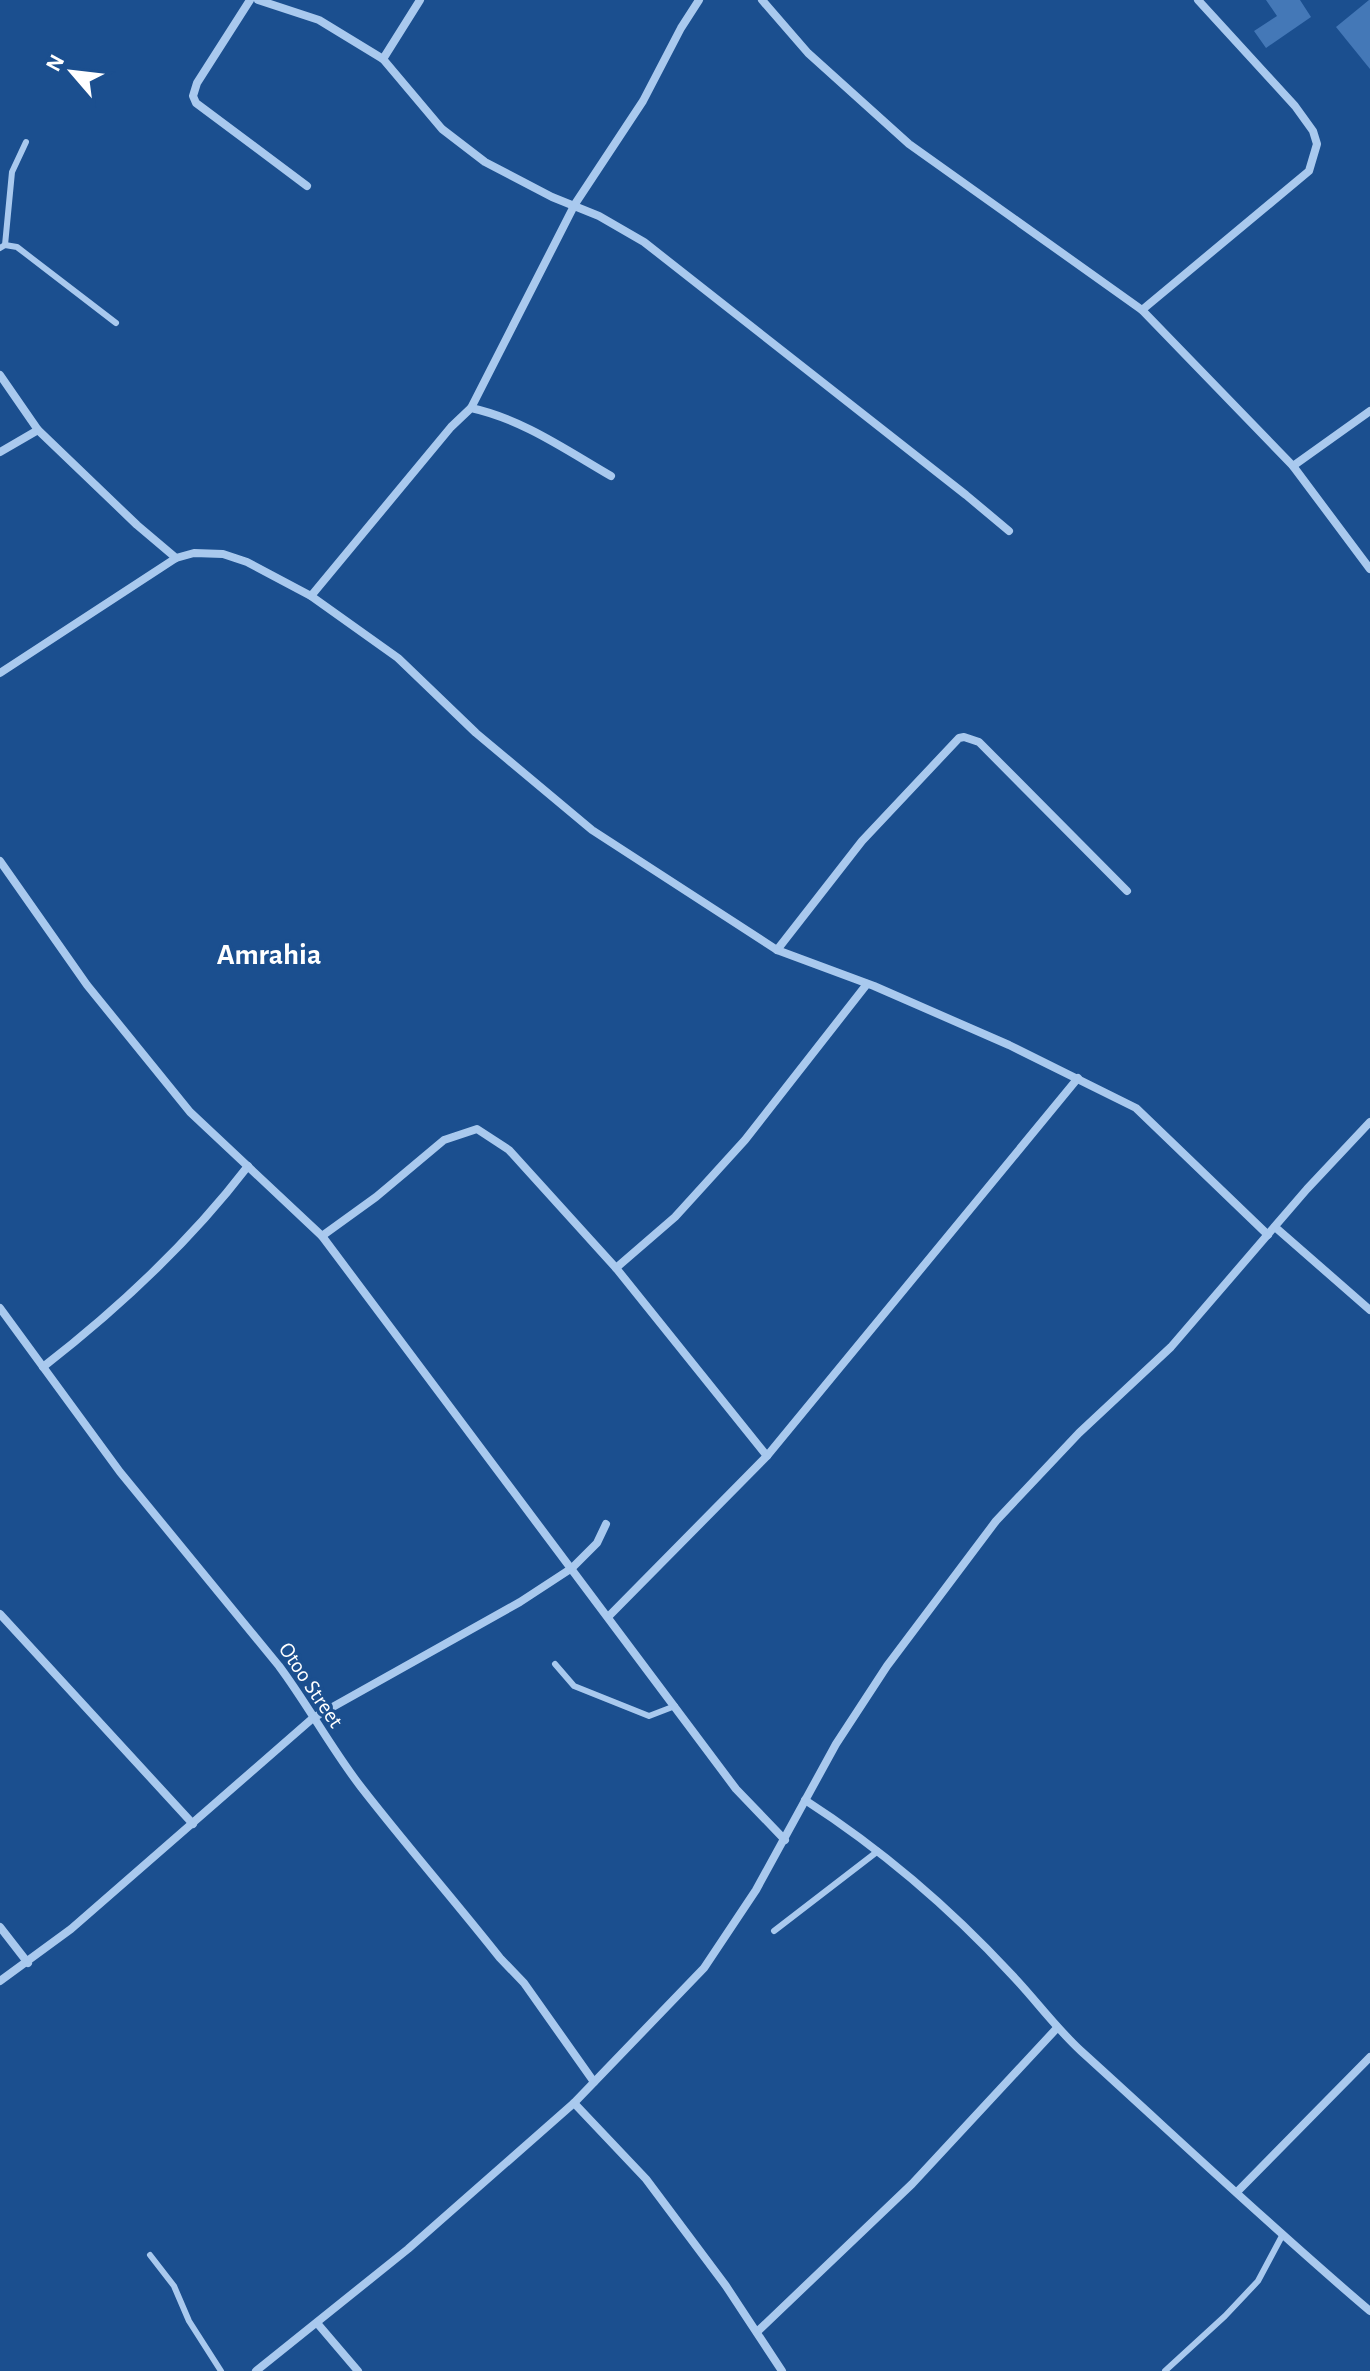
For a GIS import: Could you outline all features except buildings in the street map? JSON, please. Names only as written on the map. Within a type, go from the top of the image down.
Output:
[{"type":"street","points":[[250,0],[197,83],[193,96],[196,103],[307,186]]},
{"type":"street","points":[[258,0],[319,20],[383,59],[442,129],[485,162],[552,197],[575,204],[644,242],[1009,531]]},
{"type":"street","points":[[383,59],[420,0]]},
{"type":"street","points":[[311,596],[451,427],[471,408],[575,204],[643,101],[699,0]]},
{"type":"street","points":[[762,0],[808,53],[909,144],[1142,310],[1293,466],[1370,569]]},
{"type":"street","points":[[1142,310],[1309,171],[1317,144],[1313,131],[1295,106],[1198,0]]},
{"type":"street","points":[[0,375],[38,430],[176,558]]},
{"type":"street","points":[[471,408],[491,412],[520,425],[611,476]]},
{"type":"street","points":[[1293,466],[1370,411]]},
{"type":"street","points":[[0,452],[38,430]]},
{"type":"street","points":[[0,673],[176,558],[194,553],[223,554],[247,562],[311,596],[398,658],[476,733],[592,830],[777,950],[867,984],[1009,1045],[1136,1108],[1268,1235]]},
{"type":"street","points":[[777,950],[862,841],[959,738],[964,737],[979,742],[1127,891]]},
{"type":"street","points":[[0,861],[87,985],[190,1112],[322,1236],[736,1789],[785,1840]]},
{"type":"street","points":[[616,1268],[675,1217],[745,1140],[867,984]]},
{"type":"street","points":[[609,1616],[767,1456],[1078,1078]]},
{"type":"street","points":[[256,2371],[408,2249],[574,2103],[704,1968],[756,1890],[836,1744],[887,1666],[996,1521],[1079,1433],[1171,1347],[1370,1122]]},
{"type":"street","points":[[322,1236],[376,1197],[444,1140],[477,1129],[509,1150],[616,1268],[767,1456]]},
{"type":"street","points":[[43,1367],[170,1258],[214,1210],[248,1166]]},
{"type":"street","points":[[1275,1227],[1370,1310]]},
{"type":"street","name":"Otoo Street","points":[[0,1308],[173,1539],[279,1666],[363,1789],[500,1958],[524,1983],[594,2082]]},
{"type":"street","points":[[0,1981],[71,1929],[313,1718],[520,1602],[572,1568],[597,1543],[606,1524]]},
{"type":"street","points":[[0,1614],[193,1824]]},
{"type":"street","points":[[805,1800],[899,1867],[1010,1973],[1057,2028],[1282,2236],[1370,2311]]},
{"type":"street","points":[[0,1927],[28,1963]]},
{"type":"street","points":[[757,2332],[912,2184],[1057,2028]]},
{"type":"street","points":[[1237,2192],[1370,2057]]},
{"type":"street","points":[[574,2103],[646,2179],[726,2286],[782,2371]]},
{"type":"street","points":[[317,2323],[358,2371]]},
{"type":"lane","points":[[26,142],[12,172],[2,246],[17,247],[116,323]]},
{"type":"lane","points":[[555,1664],[574,1686],[649,1716],[675,1706]]},
{"type":"lane","points":[[774,1931],[878,1851]]},
{"type":"lane","points":[[1165,2371],[1258,2281],[1282,2236]]},
{"type":"lane","points":[[150,2255],[174,2286],[189,2321],[221,2371]]},
{"type":"district","name":"Amrahia","points":[[269,955]]}]
